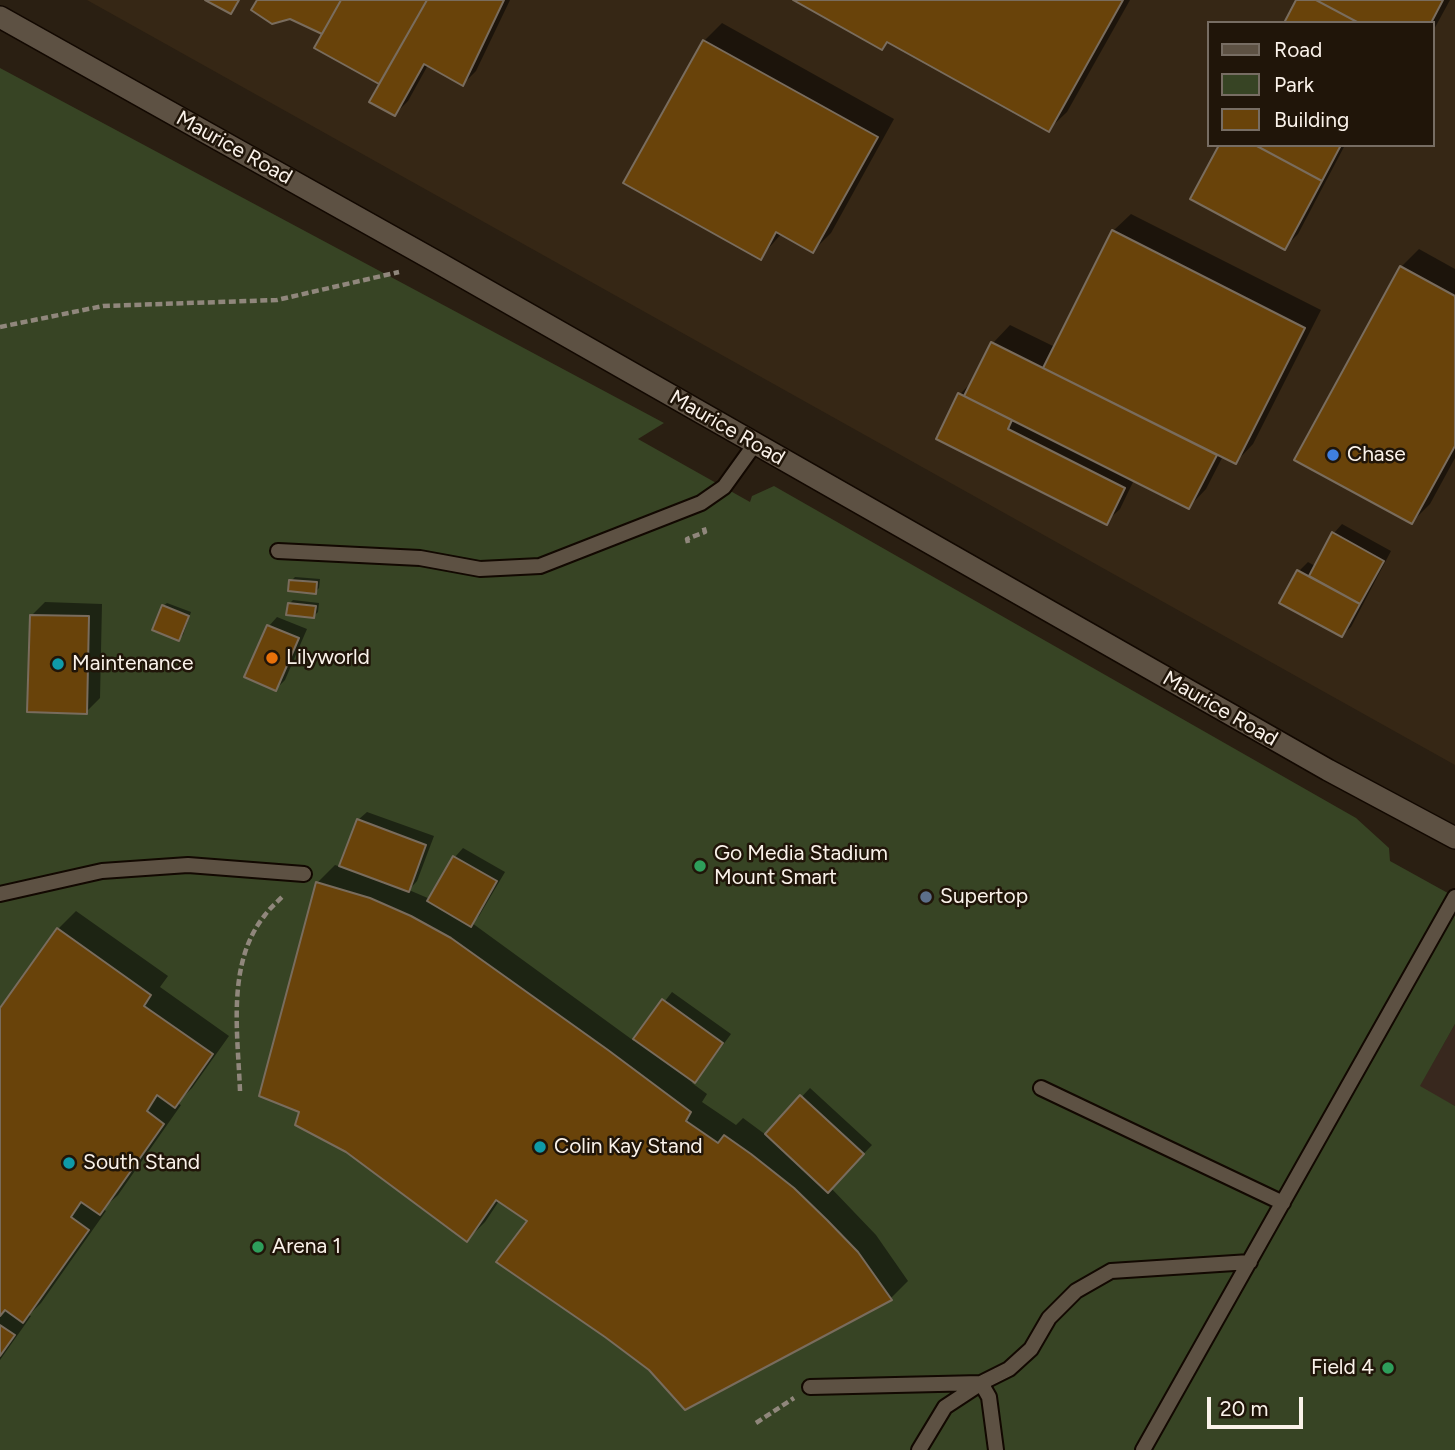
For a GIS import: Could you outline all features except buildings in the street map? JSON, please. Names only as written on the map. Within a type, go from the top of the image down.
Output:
[{"type":"street","name":"Maurice Road","points":[[0,17],[437,262],[1328,770],[1455,838]]},
{"type":"lane","points":[[278,551],[420,558],[480,569],[540,566],[701,503],[724,487],[755,444]]},
{"type":"lane","points":[[0,894],[102,871],[188,865],[304,874]]},
{"type":"lane","points":[[1143,1450],[1455,897]]},
{"type":"lane","points":[[1041,1088],[1283,1203]]},
{"type":"lane","points":[[919,1450],[945,1407],[981,1383],[1009,1369],[1031,1349],[1049,1318],[1076,1291],[1111,1271],[1250,1262]]},
{"type":"lane","points":[[810,1387],[981,1383]]},
{"type":"lane","points":[[981,1383],[989,1397],[996,1450]]},
{"type":"path","points":[[0,327],[103,306],[277,300],[437,262]]},
{"type":"path","points":[[688,543],[687,539],[705,532]]},
{"type":"path","points":[[240,1091],[237,995],[247,947],[264,916],[304,874]]},
{"type":"path","points":[[757,1423],[810,1387]]},
{"type":"shaded area","points":[[87,0],[1455,0],[1455,765]]},
{"type":"shaded area","points":[[1455,1024],[1455,1106],[1419,1087]]},
{"type":"green space","name":"Go Media Stadium Mount Smart","points":[[0,68],[664,423],[638,439],[750,502],[752,496],[774,486],[1356,818],[1389,848],[1390,861],[1455,897],[1455,1024],[1420,1086],[1455,1106],[1455,1450],[0,1450]]},
{"type":"place","name":"Chase","points":[[1333,455]]},
{"type":"place","name":"Lilyworld","points":[[272,658]]},
{"type":"place","name":"Maintenance","points":[[58,664]]},
{"type":"place","name":"Go Media Stadium Mount Smart","points":[[700,866]]},
{"type":"place","name":"Supertop","points":[[926,897]]},
{"type":"place","name":"Colin Kay Stand","points":[[540,1147]]},
{"type":"place","name":"South Stand","points":[[69,1163]]},
{"type":"place","name":"Arena 1","points":[[258,1247]]},
{"type":"place","name":"Field 4","points":[[1388,1368]]}]
